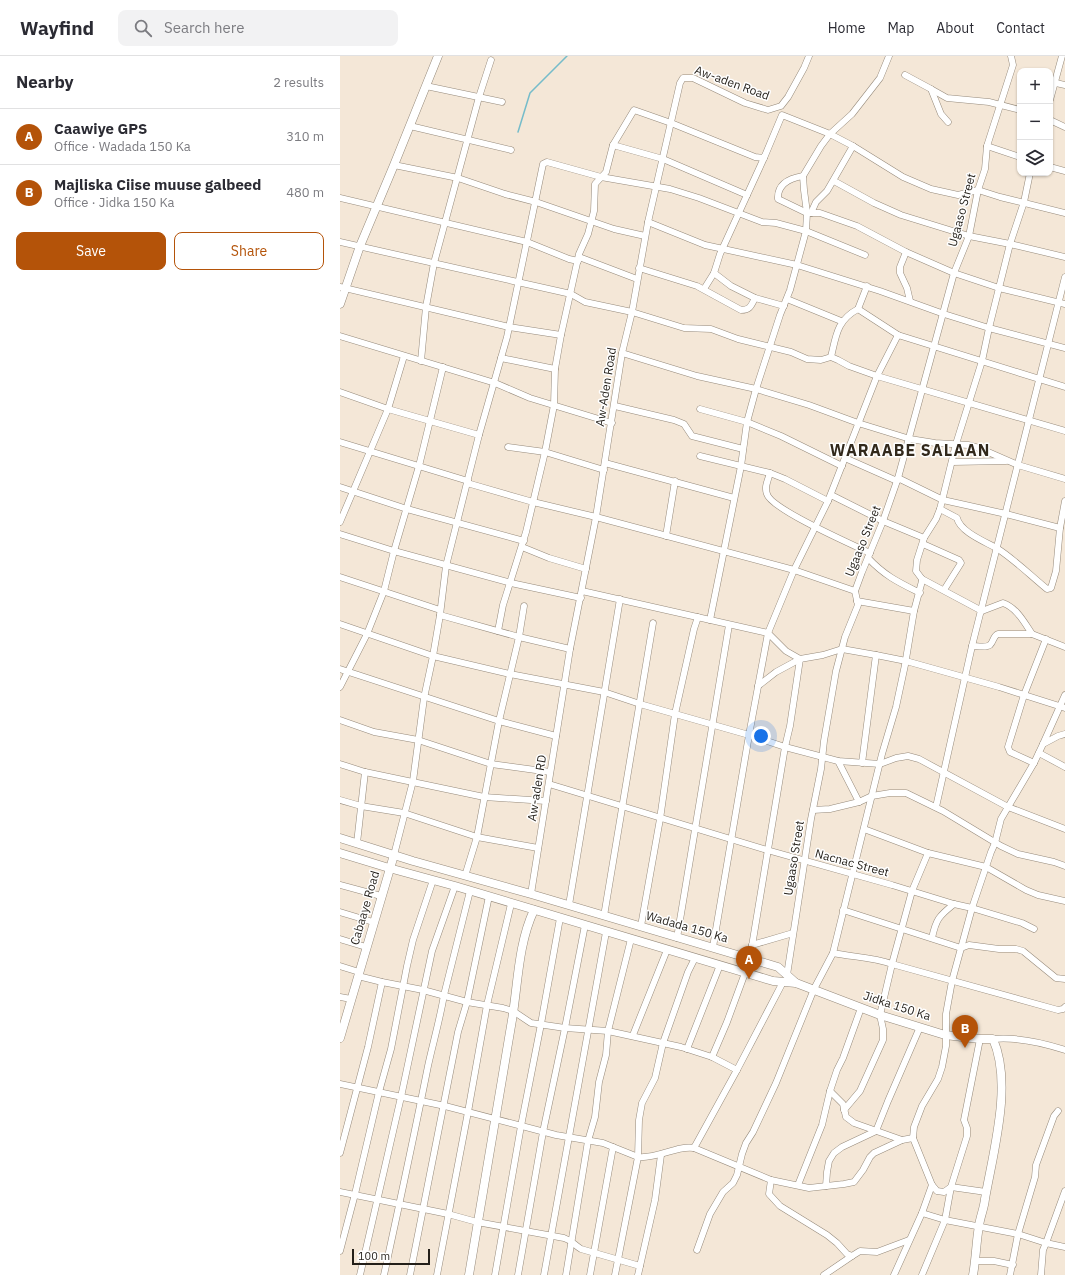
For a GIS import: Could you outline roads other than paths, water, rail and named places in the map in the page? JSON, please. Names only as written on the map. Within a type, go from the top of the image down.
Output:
[{"type":"street","points":[[340,304],[342,288],[377,207],[438,56]]},
{"type":"street","name":"Aw-aden Road","points":[[678,94],[680,83],[683,78],[693,78],[745,102],[768,110],[781,106],[788,97],[809,56]]},
{"type":"street","points":[[710,620],[741,466],[747,422],[780,315],[787,299],[806,231],[809,213],[804,190],[803,176],[830,134],[852,114],[880,78],[889,56]]},
{"type":"street","name":"Ugaaso Street","points":[[694,1148],[785,978],[835,679],[842,649],[856,610],[857,601],[855,591],[883,521],[910,439],[954,273],[969,236],[978,190],[985,168],[987,146],[1013,65],[1011,56]]},
{"type":"street","points":[[1053,92],[1062,56]]},
{"type":"street","points":[[421,361],[426,307],[434,263],[479,97],[491,60]]},
{"type":"street","points":[[905,75],[947,98],[989,102],[1017,109]]},
{"type":"street","points":[[1056,83],[1065,85]]},
{"type":"street","points":[[426,86],[502,102]]},
{"type":"street","points":[[931,89],[941,114],[948,122]]},
{"type":"street","name":"Aw-Aden Road","points":[[564,685],[596,517],[615,406],[622,354],[632,312],[648,222],[678,94]]},
{"type":"street","points":[[498,631],[503,605],[524,541],[545,452],[554,406],[555,369],[561,335],[578,259],[591,222],[595,205],[595,184],[606,172],[613,145],[634,110],[671,122],[755,157],[764,158]]},
{"type":"street","points":[[704,290],[714,273],[722,249],[782,115],[830,134],[853,146],[903,178],[931,189],[958,195],[978,190],[1065,213]]},
{"type":"street","points":[[1053,121],[1065,127]]},
{"type":"street","points":[[410,126],[511,150]]},
{"type":"street","points":[[613,145],[663,159],[747,195]]},
{"type":"street","points":[[809,213],[816,202],[827,191],[853,146]]},
{"type":"street","points":[[987,146],[1017,156]]},
{"type":"street","points":[[394,855],[413,781],[424,698],[434,656],[446,566],[479,436],[495,383],[509,327],[517,282],[536,202],[542,164],[547,162],[600,177],[656,187],[699,198],[762,222],[806,231],[865,255]]},
{"type":"street","points":[[394,165],[458,178],[536,202],[591,222],[645,236]]},
{"type":"street","points":[[1053,168],[1065,171]]},
{"type":"street","points":[[803,176],[791,178],[786,181],[778,194],[778,199],[809,213],[820,213],[857,226],[906,252],[954,273],[999,288],[1062,303]]},
{"type":"street","points":[[1029,176],[1024,202],[1010,244],[982,362],[956,444],[943,500],[936,519],[924,541],[916,566],[916,571],[922,579],[982,611],[1003,603],[1009,605],[1016,611],[1032,634]]},
{"type":"street","points":[[834,180],[888,210],[969,236],[1065,257]]},
{"type":"street","points":[[340,198],[527,242],[570,259],[578,259],[637,279]]},
{"type":"street","points":[[648,222],[705,245],[797,265],[867,286],[944,314],[989,328],[1065,348]]},
{"type":"street","points":[[340,242],[571,294],[585,302],[632,312],[684,328],[711,329],[738,340],[770,346],[808,358],[821,360],[831,357],[849,366],[877,376],[1065,431]]},
{"type":"street","points":[[906,252],[900,267],[900,273],[907,288],[910,301]]},
{"type":"street","points":[[639,268],[697,286],[741,310],[747,310],[751,307],[755,298]]},
{"type":"street","points":[[714,273],[731,286],[755,298],[784,306]]},
{"type":"street","points":[[936,807],[972,646],[998,549],[1049,343],[1062,303],[1065,277]]},
{"type":"street","points":[[831,357],[842,322],[848,314],[858,309],[867,286]]},
{"type":"street","points":[[342,288],[509,327],[561,335]]},
{"type":"street","points":[[787,299],[842,322]]},
{"type":"street","points":[[858,309],[898,335],[1065,387]]},
{"type":"street","points":[[713,947],[768,633],[794,570],[830,498],[877,376],[898,335]]},
{"type":"street","points":[[340,336],[495,383],[530,398],[612,423]]},
{"type":"street","points":[[622,354],[697,376],[756,389],[910,439],[968,445],[979,448],[1018,465],[1065,479]]},
{"type":"street","points":[[340,522],[388,409],[404,356]]},
{"type":"street","points":[[501,358],[555,369]]},
{"type":"street","points":[[340,687],[367,634],[384,591],[419,466],[443,367]]},
{"type":"street","points":[[340,392],[388,409],[479,436]]},
{"type":"street","points":[[615,406],[674,420],[684,424],[692,436],[743,449]]},
{"type":"street","points":[[700,409],[747,422],[781,436],[842,466]]},
{"type":"street","points":[[340,442],[534,502],[794,570],[855,591]]},
{"type":"street","points":[[508,447],[545,452],[604,467],[675,481],[734,498]]},
{"type":"street","points":[[700,456],[785,478],[883,521],[959,560],[961,563],[944,590]]},
{"type":"street","points":[[845,458],[898,479],[943,500],[1060,528]]},
{"type":"street","points":[[952,462],[1009,461]]},
{"type":"street","points":[[770,473],[766,489],[767,495],[772,502],[816,528],[869,556],[879,570],[889,577],[920,592]]},
{"type":"street","points":[[666,536],[675,481]]},
{"type":"street","points":[[340,487],[407,509],[524,541]]},
{"type":"street","points":[[940,509],[957,518],[959,524],[987,544],[998,549],[1047,589],[1051,588],[1056,571],[1060,528],[1065,501]]},
{"type":"street","points":[[340,534],[446,566],[511,583],[581,598]]},
{"type":"street","points":[[522,547],[549,558],[586,569]]},
{"type":"street","points":[[340,577],[498,631],[570,649]]},
{"type":"street","points":[[697,1250],[710,1214],[723,1192],[733,1183],[737,1175],[746,1143],[753,1132],[776,1083],[814,989],[833,953],[851,874],[896,706],[906,661],[914,611],[920,592],[922,579]]},
{"type":"street","points":[[582,591],[768,633],[786,651],[800,659]]},
{"type":"street","points":[[569,905],[620,599]]},
{"type":"street","points":[[857,601],[914,611]]},
{"type":"street","points":[[465,876],[477,837],[499,721],[520,637],[524,606]]},
{"type":"street","points":[[641,926],[660,818],[675,714],[698,617]]},
{"type":"street","points":[[604,916],[653,623]]},
{"type":"street","points":[[340,624],[434,656],[510,674],[604,692],[785,747],[838,761],[880,764],[896,758],[908,756],[918,759],[1008,807],[1065,829]]},
{"type":"street","points":[[677,938],[729,625]]},
{"type":"street","points":[[972,646],[988,646],[998,634],[1032,634],[1065,647]]},
{"type":"street","points":[[1034,763],[1010,752],[1008,746],[1024,695],[1046,639]]},
{"type":"street","points":[[758,686],[776,672],[800,659],[823,655],[842,649],[906,661],[999,687],[1062,707]]},
{"type":"street","points":[[862,763],[876,655]]},
{"type":"street","points":[[750,958],[800,659]]},
{"type":"street","points":[[340,669],[424,698],[499,721],[556,736]]},
{"type":"street","name":"Aw-aden RD","points":[[531,894],[564,685]]},
{"type":"street","points":[[986,1192],[951,1187],[944,1192],[937,1191],[932,1185],[913,1138],[914,1127],[922,1106],[938,1079],[942,1067],[946,1046],[946,1014],[952,981],[972,908],[995,843],[1001,819],[1034,763],[1062,707],[1065,695]]},
{"type":"street","points":[[340,720],[374,732],[418,740],[491,764],[550,772]]},
{"type":"street","points":[[1043,744],[1065,734]]},
{"type":"street","points":[[1039,753],[1065,767]]},
{"type":"street","points":[[838,761],[859,802]]},
{"type":"street","points":[[340,764],[365,772],[484,797],[546,801]]},
{"type":"street","points":[[357,843],[365,772]]},
{"type":"street","name":"Nacnac Street","points":[[549,784],[731,840],[972,908],[1022,923],[1034,929]]},
{"type":"street","points":[[813,810],[859,802],[872,796],[890,793],[906,793],[936,807],[995,843],[1018,854],[1065,866]]},
{"type":"street","points":[[340,800],[361,806],[404,813],[477,837],[538,848]]},
{"type":"street","points":[[864,829],[928,853],[986,867],[1026,890],[1038,895],[1065,901]]},
{"type":"street","name":"Wadada 150 Ka","points":[[340,838],[465,876],[750,958],[778,967],[785,978],[796,983]]},
{"type":"street","name":"Wadada 150 Ka","points":[[340,853],[470,890],[511,904],[773,981],[785,978]]},
{"type":"street","points":[[844,1110],[860,1091],[883,1040],[883,1029],[880,1015],[892,964],[912,891],[928,853]]},
{"type":"street","name":"Cabaaye Road","points":[[340,1038],[343,1018],[359,974],[373,922],[394,855]]},
{"type":"street","points":[[340,1251],[391,1049],[413,940],[433,880]]},
{"type":"street","points":[[340,885],[381,896]]},
{"type":"street","points":[[360,1275],[401,1097],[432,951],[455,886]]},
{"type":"street","points":[[384,1275],[422,1101],[431,1052],[470,890]]},
{"type":"street","points":[[410,1275],[445,1106],[458,1032],[467,1002],[489,896]]},
{"type":"street","points":[[437,1275],[487,1005],[511,904]]},
{"type":"street","points":[[932,938],[934,927],[940,915],[954,904]]},
{"type":"street","points":[[469,1275],[522,948],[534,910]]},
{"type":"street","points":[[843,910],[961,948],[969,945],[999,949],[1016,949],[1023,951],[1056,978],[1065,979]]},
{"type":"street","points":[[340,912],[373,922]]},
{"type":"street","points":[[495,1275],[521,1126],[542,1024],[560,918]]},
{"type":"street","points":[[518,1275],[543,1132],[585,925]]},
{"type":"street","points":[[544,1275],[606,932]]},
{"type":"street","points":[[752,945],[793,933]]},
{"type":"street","points":[[340,939],[366,947]]},
{"type":"street","points":[[566,1275],[588,1141],[595,1117],[599,1082],[606,1055],[608,1031],[631,939]]},
{"type":"street","points":[[633,1035],[667,950]]},
{"type":"street","points":[[833,953],[880,960],[1058,1010],[1065,1007]]},
{"type":"street","points":[[615,1275],[638,1157],[639,1120],[642,1103],[655,1078],[663,1043],[688,972],[695,958]]},
{"type":"street","points":[[340,966],[382,982],[424,990],[467,1002],[503,1008],[513,1011],[531,1023],[565,1028],[588,1028],[633,1035],[687,1048],[712,1057],[737,1070]]},
{"type":"street","points":[[687,1048],[720,966]]},
{"type":"street","points":[[712,1057],[745,973]]},
{"type":"street","points":[[340,1153],[358,1088],[382,982]]},
{"type":"street","name":"Jidka 150 Ka","points":[[796,983],[880,1015],[945,1035],[992,1040]]},
{"type":"street","points":[[340,997],[351,999]]},
{"type":"street","points":[[798,1185],[822,1125],[830,1091],[837,1070],[861,1008]]},
{"type":"street","points":[[826,1186],[829,1161],[834,1153],[842,1147],[876,1131],[920,1027]]},
{"type":"street","points":[[973,1275],[979,1226],[1000,1123],[1002,1075],[995,1045],[992,1040],[1005,1038],[1034,1041],[1065,1050]]},
{"type":"street","points":[[922,1275],[945,1220],[951,1187],[967,1136],[967,1128],[964,1120],[980,1039]]},
{"type":"street","points":[[340,1084],[445,1106],[569,1138],[603,1143],[638,1157],[644,1158],[661,1155],[688,1147],[694,1148],[771,1180],[809,1188],[854,1182],[863,1170],[870,1156],[874,1153],[902,1140],[913,1138]]},
{"type":"street","points":[[830,1091],[843,1104],[846,1117],[854,1123],[902,1140]]},
{"type":"street","points":[[1010,1275],[1018,1234],[1035,1177],[1036,1165],[1054,1116],[1058,1111]]},
{"type":"street","points":[[590,1275],[613,1147]]},
{"type":"street","points":[[638,1275],[655,1200],[661,1155]]},
{"type":"street","points":[[771,1180],[769,1194],[780,1206],[827,1235],[847,1254],[852,1256]]},
{"type":"street","points":[[894,1275],[922,1213],[932,1185]]},
{"type":"street","points":[[1041,1275],[1043,1250],[1065,1191]]},
{"type":"street","points":[[340,1192],[377,1198],[477,1222],[551,1235],[572,1241],[581,1249],[640,1266]]},
{"type":"street","points":[[922,1213],[945,1220],[1018,1234],[1046,1243],[1065,1247]]},
{"type":"street","points":[[826,1274],[860,1251],[877,1252],[909,1240]]},
{"type":"street","points":[[975,1261],[994,1261],[1012,1265]]},
{"type":"waterway","points":[[518,132],[530,93],[567,56]]},
{"type":"place","name":"Caawiye GPS","points":[[749,979]]},
{"type":"place","name":"Majliska Ciise muuse galbeed","points":[[965,1048]]},
{"type":"district","name":"WARAABE SALAAN","points":[[910,450]]}]
